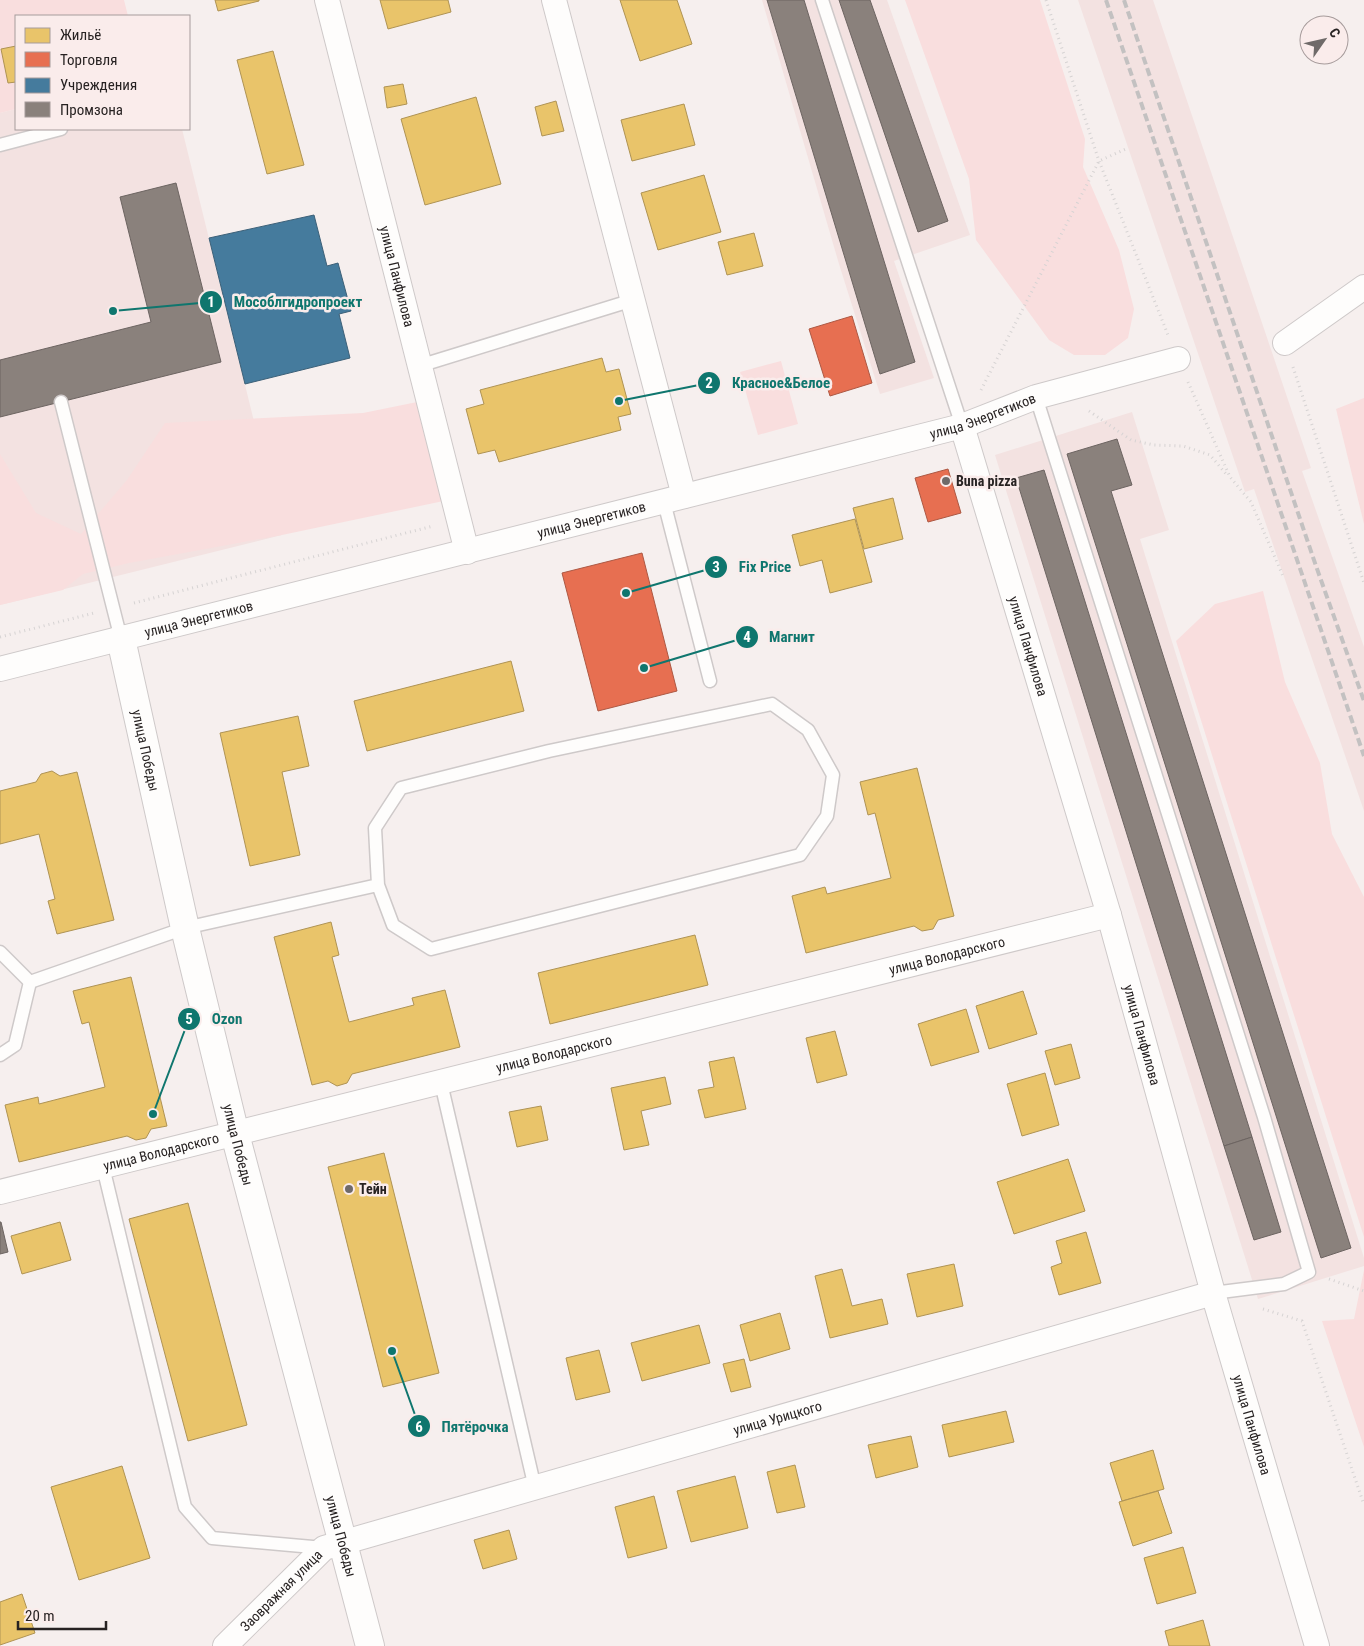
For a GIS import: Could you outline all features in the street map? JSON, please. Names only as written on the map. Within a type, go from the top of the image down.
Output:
[{"type":"street","name":"улица Панфилова","points":[[328,0],[466,552]]},
{"type":"street","points":[[554,0],[634,300],[674,499]]},
{"type":"street","points":[[1285,343],[1364,286]]},
{"type":"street","name":"улица Энергетиков","points":[[0,669],[962,426],[1036,397],[1178,359]]},
{"type":"street","name":"улица Панфилова","points":[[962,426],[1109,916],[1213,1293],[1317,1646]]},
{"type":"street","name":"улица Победы","points":[[121,639],[185,928],[333,1545],[370,1646]]},
{"type":"street","name":"улица Володарского","points":[[0,1192],[1109,916]]},
{"type":"street","name":"улица Урицкого","points":[[333,1545],[1213,1293]]},
{"type":"street","name":"Заовражная улица","points":[[225,1646],[333,1545]]},
{"type":"lane","points":[[822,0],[962,426]]},
{"type":"lane","points":[[0,144],[57,130]]},
{"type":"lane","points":[[419,366],[634,300]]},
{"type":"lane","points":[[1036,397],[1264,1117],[1309,1272],[1284,1284],[1213,1293]]},
{"type":"lane","points":[[61,402],[121,639]]},
{"type":"lane","points":[[674,499],[710,681]]},
{"type":"lane","points":[[772,704],[808,730],[833,775],[827,816],[800,855],[431,949],[393,925],[378,885],[375,828],[401,788],[550,751],[772,704]]},
{"type":"lane","points":[[30,982],[185,928],[378,885]]},
{"type":"lane","points":[[0,952],[30,982]]},
{"type":"lane","points":[[0,1056],[14,1045],[30,982]]},
{"type":"lane","points":[[441,1082],[535,1488]]},
{"type":"lane","points":[[103,1167],[185,1507],[212,1538],[333,1545]]},
{"type":"path","points":[[1046,0],[1099,161],[1178,359],[1230,477]]},
{"type":"path","points":[[962,426],[1099,161],[1128,148]]},
{"type":"path","points":[[1285,343],[1364,583]]},
{"type":"path","points":[[1067,389],[1089,411],[1131,440],[1154,445],[1183,446],[1210,455],[1251,502],[1283,576]]},
{"type":"path","points":[[0,637],[458,519]]},
{"type":"path","points":[[1309,1272],[1364,1291]]},
{"type":"path","points":[[1257,1307],[1302,1321],[1364,1505]]},
{"type":"shaded area","points":[[0,0],[124,0],[128,15],[15,15],[15,109],[0,113]]},
{"type":"shaded area","points":[[762,0],[887,0],[970,235],[894,261],[934,378],[880,394],[839,264]]},
{"type":"shaded area","points":[[905,0],[1040,0],[1085,139],[1083,167],[1119,250],[1134,309],[1128,338],[1105,355],[1074,355],[1049,340],[976,240],[969,179]]},
{"type":"shaded area","points":[[1078,0],[1153,0],[1311,468],[1302,471],[1364,647],[1364,811],[1254,489],[1245,492]]},
{"type":"shaded area","points":[[15,109],[15,130],[182,130],[282,535],[0,605],[0,113]]},
{"type":"shaded area","points":[[781,361],[798,424],[758,435],[740,372]]},
{"type":"shaded area","points":[[1364,398],[1364,524],[1336,409]]},
{"type":"shaded area","points":[[427,400],[453,499],[282,535],[129,563],[83,574],[63,590],[0,605],[0,454],[36,513],[81,534],[127,480],[165,423],[363,413]]},
{"type":"shaded area","points":[[1132,412],[1169,530],[1140,539],[1364,1258],[1364,1266],[1258,1299],[995,455]]},
{"type":"shaded area","points":[[1263,591],[1285,682],[1320,763],[1332,834],[1364,897],[1364,1237],[1176,641],[1215,604]]},
{"type":"shaded area","points":[[1364,1270],[1364,1447],[1322,1321],[1354,1319]]},
{"type":"building: Жильё","points":[[215,0],[259,0],[259,1],[218,11]]},
{"type":"building: Жильё","points":[[380,0],[448,0],[451,12],[388,29]]},
{"type":"building: Жильё","points":[[620,0],[677,0],[692,44],[640,61]]},
{"type":"building: Жильё","points":[[15,46],[15,82],[8,83],[1,49]]},
{"type":"building: Жильё","points":[[273,51],[304,165],[267,174],[237,60]]},
{"type":"building: Жильё","points":[[403,84],[407,104],[387,108],[384,87]]},
{"type":"building: Жильё","points":[[476,97],[501,184],[425,205],[401,119]]},
{"type":"building: Жильё","points":[[556,101],[564,131],[542,136],[535,107]]},
{"type":"building: Жильё","points":[[684,104],[695,145],[632,161],[621,120]]},
{"type":"building: Жильё","points":[[704,175],[721,232],[658,250],[641,193]]},
{"type":"building: Жильё","points":[[754,233],[763,266],[727,275],[718,242]]},
{"type":"building: Жильё","points":[[602,358],[606,372],[619,369],[631,414],[618,417],[621,430],[499,462],[495,450],[478,454],[466,409],[484,404],[480,390]]},
{"type":"building: Жильё","points":[[893,498],[903,539],[864,549],[853,508]]},
{"type":"building: Жильё","points":[[855,519],[872,582],[830,593],[822,560],[800,566],[792,535]]},
{"type":"building: Жильё","points":[[511,661],[524,711],[367,751],[354,701]]},
{"type":"building: Жильё","points":[[298,716],[309,766],[282,772],[300,855],[250,866],[220,733]]},
{"type":"building: Жильё","points":[[917,768],[954,916],[938,920],[933,929],[922,931],[914,926],[806,953],[792,896],[825,887],[827,894],[891,878],[875,813],[868,815],[860,782]]},
{"type":"building: Жильё","points":[[52,771],[60,776],[77,772],[114,920],[57,934],[48,901],[55,899],[39,834],[0,844],[0,791],[36,782],[41,774]]},
{"type":"building: Жильё","points":[[331,922],[339,955],[332,957],[349,1022],[414,1005],[412,998],[445,990],[460,1047],[352,1074],[347,1083],[337,1086],[328,1081],[312,1085],[274,937]]},
{"type":"building: Жильё","points":[[695,935],[708,985],[550,1024],[538,973]]},
{"type":"building: Жильё","points":[[131,977],[167,1126],[151,1129],[146,1138],[136,1140],[127,1136],[19,1162],[5,1105],[38,1097],[39,1104],[105,1087],[89,1022],[82,1024],[73,991]]},
{"type":"building: Жильё","points":[[1023,991],[1037,1034],[989,1049],[976,1006]]},
{"type":"building: Жильё","points":[[966,1009],[979,1052],[931,1066],[918,1024]]},
{"type":"building: Жильё","points":[[835,1031],[847,1075],[817,1083],[806,1038]]},
{"type":"building: Жильё","points":[[1071,1044],[1080,1078],[1055,1085],[1045,1051]]},
{"type":"building: Жильё","points":[[734,1057],[746,1109],[705,1118],[698,1090],[714,1087],[709,1062]]},
{"type":"building: Жильё","points":[[1045,1073],[1059,1125],[1022,1136],[1007,1084]]},
{"type":"building: Жильё","points":[[665,1077],[671,1104],[641,1111],[649,1145],[624,1150],[611,1088]]},
{"type":"building: Жильё","points":[[541,1106],[548,1140],[517,1147],[509,1112]]},
{"type":"building: Жильё","points":[[384,1153],[439,1373],[383,1387],[328,1167]]},
{"type":"building: Жильё","points":[[1068,1159],[1085,1211],[1014,1234],[997,1182]]},
{"type":"building: Жильё","points":[[188,1203],[247,1425],[188,1441],[129,1219]]},
{"type":"building: Жильё","points":[[60,1222],[71,1260],[22,1274],[11,1236]]},
{"type":"building: Жильё","points":[[1086,1232],[1101,1283],[1059,1295],[1051,1267],[1062,1263],[1056,1241]]},
{"type":"building: Жильё","points":[[954,1264],[963,1306],[917,1317],[907,1274]]},
{"type":"building: Жильё","points":[[842,1269],[852,1306],[882,1299],[888,1324],[830,1338],[815,1276]]},
{"type":"building: Жильё","points":[[780,1313],[790,1349],[750,1361],[740,1325]]},
{"type":"building: Жильё","points":[[699,1325],[710,1363],[642,1381],[631,1343]]},
{"type":"building: Жильё","points":[[599,1350],[610,1392],[576,1400],[566,1358]]},
{"type":"building: Жильё","points":[[744,1359],[751,1387],[731,1392],[723,1364]]},
{"type":"building: Жильё","points":[[1006,1411],[1014,1442],[949,1457],[942,1425]]},
{"type":"building: Жильё","points":[[911,1436],[918,1467],[876,1478],[868,1445]]},
{"type":"building: Жильё","points":[[1153,1450],[1164,1489],[1122,1501],[1110,1463]]},
{"type":"building: Жильё","points":[[795,1465],[805,1507],[777,1513],[767,1472]]},
{"type":"building: Жильё","points":[[122,1466],[150,1558],[79,1580],[51,1487]]},
{"type":"building: Жильё","points":[[735,1476],[748,1528],[691,1542],[677,1491]]},
{"type":"building: Жильё","points":[[1158,1491],[1172,1533],[1133,1546],[1119,1502]]},
{"type":"building: Жильё","points":[[654,1496],[667,1548],[628,1558],[615,1507]]},
{"type":"building: Жильё","points":[[509,1530],[517,1559],[483,1569],[474,1540]]},
{"type":"building: Жильё","points":[[1183,1547],[1196,1593],[1157,1604],[1144,1558]]},
{"type":"building: Жильё","points":[[22,1594],[35,1633],[0,1645],[0,1602]]},
{"type":"building: Жильё","points":[[1203,1620],[1210,1646],[1169,1646],[1165,1631]]},
{"type":"building: Торговля","points":[[852,316],[872,383],[830,396],[809,329]]},
{"type":"building: Торговля","points":[[948,469],[961,513],[928,522],[915,478]]},
{"type":"building: Торговля","points":[[642,553],[677,691],[598,711],[562,573]]},
{"type":"building: Учреждения","points":[[314,215],[327,266],[338,263],[351,311],[339,314],[350,358],[245,384],[209,238]]},
{"type":"building: Промзона","points":[[767,0],[804,0],[915,362],[880,374]]},
{"type":"building: Промзона","points":[[839,0],[870,0],[948,221],[918,232]]},
{"type":"building: Промзона","points":[[176,183],[221,362],[0,417],[0,360],[151,322],[120,197]]},
{"type":"building: Промзона","points":[[1117,439],[1132,485],[1111,491],[1351,1248],[1321,1258],[1067,454]]},
{"type":"building: Промзона","points":[[1044,470],[1252,1137],[1224,1146],[1016,478]]},
{"type":"building: Промзона","points":[[1252,1137],[1281,1232],[1254,1240],[1224,1146]]},
{"type":"building: Промзона","points":[[0,1222],[8,1252],[0,1254]]},
{"type":"railway","points":[[1106,0],[1364,756]]},
{"type":"railway","points":[[1124,0],[1316,566],[1364,701]]},
{"type":"place","name":"Мособлгидропроект","points":[[113,311]]},
{"type":"place","name":"Красное&Белое","points":[[619,401]]},
{"type":"place","name":"Buna pizza","points":[[946,481]]},
{"type":"place","name":"Fix Price","points":[[626,593]]},
{"type":"place","name":"Магнит","points":[[644,668]]},
{"type":"place","name":"Ozon","points":[[153,1114]]},
{"type":"place","name":"Тейн","points":[[349,1189]]},
{"type":"place","name":"Пятёрочка","points":[[392,1351]]}]
